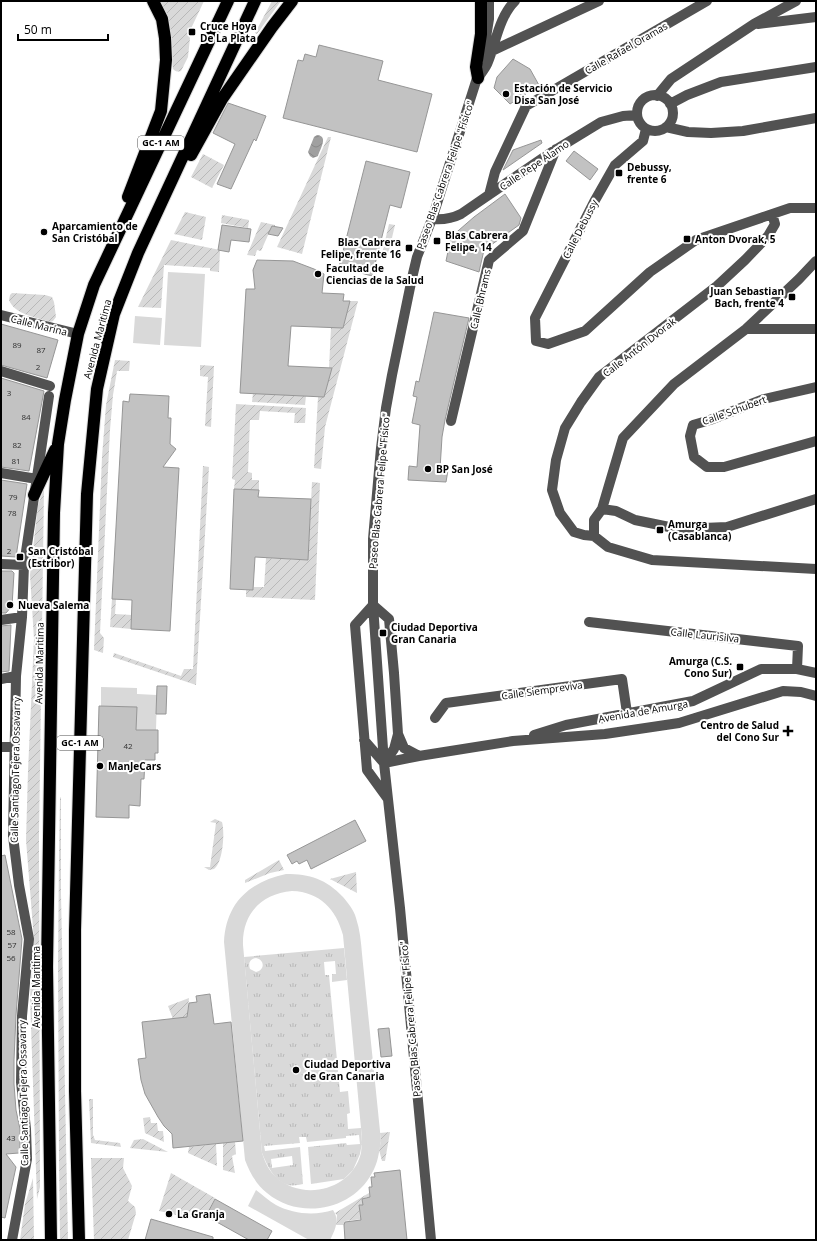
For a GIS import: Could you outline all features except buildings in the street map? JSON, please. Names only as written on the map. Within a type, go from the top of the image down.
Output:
[{"type":"highway","points":[[94,285],[161,111],[166,60],[165,38],[162,19],[153,1]]},
{"type":"highway","name":"Avenida Maritima","points":[[51,1240],[47,966],[54,513],[58,444],[78,334],[94,285],[228,1]]},
{"type":"highway","name":"Avenida Maritima","points":[[79,1240],[75,1091],[75,930],[87,494],[97,388],[114,314],[138,253],[255,1]]},
{"type":"highway","points":[[138,253],[222,99],[292,1]]},
{"type":"highway","points":[[478,78],[476,67],[481,34],[481,1]]},
{"type":"highway","points":[[34,496],[58,444]]},
{"type":"street","points":[[478,78],[486,42],[489,19],[489,1]]},
{"type":"street","points":[[478,78],[488,63],[502,22],[515,1]]},
{"type":"street","points":[[492,51],[599,1]]},
{"type":"street","name":"Calle Rafael Oramas","points":[[489,195],[495,172],[526,106],[707,1]]},
{"type":"street","points":[[657,96],[671,79],[754,24],[796,1]]},
{"type":"street","points":[[754,24],[816,17]]},
{"type":"street","points":[[670,104],[687,95],[721,82],[816,66]]},
{"type":"street","name":"Paseo Blas Cabrera Felipe \"Físico\"","points":[[431,1240],[384,763],[373,605],[374,539],[381,448],[386,408],[412,278],[417,257],[432,219],[478,78]]},
{"type":"street","points":[[651,96],[662,97],[670,104],[673,114],[670,123],[666,127],[657,131],[651,131],[642,125],[637,115],[641,103],[645,99],[651,96]]},
{"type":"street","name":"Calle Pepe Álamo","points":[[432,219],[442,220],[461,214],[556,149],[601,122],[623,116],[637,115]]},
{"type":"street","points":[[666,127],[688,132],[710,133],[743,131],[816,118]]},
{"type":"street","name":"Calle Debussy","points":[[646,129],[643,141],[615,165],[594,202],[535,318],[536,341],[548,344],[585,331],[650,272],[696,240],[772,214]]},
{"type":"street","name":"Calle Bhrams","points":[[451,421],[489,260],[523,231],[556,149]]},
{"type":"street","points":[[772,214],[790,208],[816,208]]},
{"type":"street","name":"Calle Antón Dvorak","points":[[594,536],[574,532],[560,513],[552,490],[556,460],[565,428],[599,377],[717,286],[750,255],[768,236],[775,224],[772,214]]},
{"type":"street","points":[[816,260],[799,279],[746,329],[674,384],[623,438],[602,509],[594,520],[594,536],[608,547],[652,560],[816,569]]},
{"type":"street","name":"Calle Marina","points":[[1,315],[78,334]]},
{"type":"street","points":[[746,329],[816,329]]},
{"type":"street","name":"Calle Santiago Tejera Ossavarry","points":[[1,371],[50,391],[24,565],[22,617],[16,676],[13,836],[19,885],[29,940],[22,1023],[21,1082],[26,1128],[27,1159],[12,1240]]},
{"type":"street","name":"Calle Schubert","points":[[816,387],[764,399],[693,426],[690,436],[694,457],[707,467],[724,466],[816,441]]},
{"type":"street","points":[[1,472],[37,479]]},
{"type":"street","points":[[602,509],[616,511],[635,520],[678,529],[727,527],[816,499]]},
{"type":"street","points":[[1,564],[24,565]]},
{"type":"street","points":[[364,740],[384,763],[394,750],[398,734],[389,619],[373,605],[355,625],[364,740],[367,770],[388,799]]},
{"type":"street","points":[[1,620],[22,617]]},
{"type":"street","name":"Calle Laurisilva","points":[[589,622],[798,646],[797,669]]},
{"type":"street","name":"Avenida de Amurga","points":[[513,741],[566,725],[693,701],[761,669],[797,669],[816,673]]},
{"type":"street","points":[[1,679],[16,676]]},
{"type":"street","name":"Calle Siempreviva","points":[[435,718],[446,703],[622,679],[627,713]]},
{"type":"street","name":"Avenida de Amurga","points":[[384,763],[513,741],[605,734],[679,723],[783,691],[801,692],[816,696]]},
{"type":"street","points":[[398,734],[404,748],[419,756]]},
{"type":"street","points":[[1,747],[15,747]]},
{"type":"green space","points":[[160,1],[204,1],[188,35],[190,38],[188,57],[181,71],[178,72],[173,69],[172,40]]},
{"type":"green space","points":[[272,1],[281,1],[257,34],[255,33]]},
{"type":"green space","points":[[328,137],[331,137],[302,254],[277,247]]},
{"type":"green space","points":[[203,154],[224,165],[212,188],[191,177]]},
{"type":"green space","points":[[185,212],[206,217],[202,240],[174,234]]},
{"type":"green space","points":[[222,215],[249,220],[248,228],[221,223]]},
{"type":"green space","points":[[261,222],[275,226],[272,226],[261,251],[257,250],[255,256],[247,255]]},
{"type":"green space","points":[[389,224],[395,225],[387,259],[381,258]]},
{"type":"green space","points":[[171,240],[220,250],[219,272],[210,271],[210,268],[164,265],[161,308],[138,307]]},
{"type":"green space","points":[[168,272],[205,274],[201,347],[164,345]]},
{"type":"green space","points":[[12,293],[45,295],[52,297],[56,317],[50,322],[21,312],[12,305],[9,300]]},
{"type":"green space","points":[[350,301],[358,301],[325,427],[321,469],[314,468],[318,397],[324,397],[332,368],[329,368],[331,327],[343,328]]},
{"type":"green space","points":[[135,316],[162,318],[160,345],[133,343]]},
{"type":"green space","points":[[115,360],[130,361],[129,371],[117,371],[113,395],[100,633],[104,638],[103,653],[94,650],[102,457],[106,405]]},
{"type":"green space","points":[[200,365],[214,366],[211,427],[205,426],[208,377],[200,376]]},
{"type":"green space","points":[[253,393],[306,396],[305,405],[252,402]]},
{"type":"green space","points":[[236,404],[306,408],[305,423],[294,423],[295,413],[260,411],[259,420],[250,420],[248,472],[252,473],[252,480],[259,480],[259,490],[234,489],[235,480],[232,479]]},
{"type":"green space","points":[[203,466],[209,467],[196,685],[113,657],[114,653],[181,676],[184,669],[193,669]]},
{"type":"green space","points":[[312,482],[320,483],[315,600],[246,597],[246,590],[253,590],[254,587],[264,587],[266,558],[308,560]]},
{"type":"green space","points":[[44,489],[39,838],[40,1187],[37,1199],[30,997],[34,940],[26,840],[34,639],[30,575],[38,505]]},
{"type":"green space","points":[[112,599],[116,599],[115,614],[132,615],[131,629],[110,627]]},
{"type":"green space","points":[[101,687],[137,688],[137,694],[157,695],[156,730],[136,730],[136,707],[101,706]]},
{"type":"green space","points":[[60,797],[68,1240],[60,1240],[58,967]]},
{"type":"green space","points":[[215,819],[222,822],[222,847],[217,866],[214,869],[209,870],[204,867],[210,867],[216,823],[210,822]]},
{"type":"green space","points":[[279,860],[284,870],[270,873],[245,883],[245,880]]},
{"type":"green space","points":[[356,872],[357,893],[330,879]]},
{"type":"green space","points":[[286,874],[303,875],[317,879],[330,886],[343,897],[352,909],[360,936],[381,1141],[376,1165],[363,1186],[352,1196],[338,1203],[309,1209],[294,1207],[267,1193],[251,1174],[245,1160],[224,942],[229,916],[235,905],[242,896],[251,889],[273,878]],"holes":[[[292,891],[302,892],[319,899],[331,910],[336,917],[343,935],[362,1137],[361,1153],[356,1166],[348,1176],[325,1188],[312,1190],[299,1189],[287,1185],[276,1177],[271,1172],[262,1153],[243,945],[246,924],[250,915],[263,901],[271,896],[281,893]]]},
{"type":"green space","points":[[344,948],[347,980],[332,982],[332,974],[336,974],[335,961],[324,962],[325,975],[329,975],[340,1092],[348,1091],[350,1113],[347,1114],[348,1129],[361,1128],[362,1143],[360,1154],[353,1170],[344,1179],[311,1184],[308,1147],[346,1143],[347,1145],[360,1144],[359,1135],[346,1136],[346,1138],[307,1142],[306,1137],[299,1137],[300,1143],[264,1146],[265,1151],[300,1147],[303,1184],[288,1185],[283,1183],[275,1176],[264,1158],[262,1153],[244,957]],"holes":[[[256,958],[259,959],[263,965],[261,969],[256,972],[250,969],[249,965],[251,960]],[[292,1156],[293,1165],[272,1168],[271,1159]]]},
{"type":"green space","points":[[189,998],[187,1017],[173,1019],[168,1006]]},
{"type":"green space","points":[[89,1099],[93,1099],[93,1135],[95,1140],[120,1143],[121,1147],[91,1143]]},
{"type":"green space","points":[[150,1117],[151,1123],[157,1123],[158,1131],[163,1131],[164,1142],[145,1133],[143,1118]]},
{"type":"green space","points":[[390,1132],[385,1161],[382,1161],[379,1150],[381,1141],[380,1133]]},
{"type":"green space","points":[[143,1139],[168,1152],[130,1148],[134,1140]]},
{"type":"green space","points":[[235,1142],[236,1154],[232,1156],[235,1173],[223,1170],[223,1143]]},
{"type":"green space","points":[[216,1144],[217,1166],[188,1153],[189,1147]]},
{"type":"green space","points":[[91,1158],[124,1158],[123,1168],[132,1186],[128,1201],[135,1207],[136,1213],[128,1240],[94,1240]]},
{"type":"green space","points":[[171,1173],[215,1198],[206,1216],[201,1218],[189,1218],[159,1211]]},
{"type":"green space","points":[[33,1178],[34,1240],[20,1240],[25,1204]]},
{"type":"green space","points":[[256,1190],[276,1205],[297,1212],[319,1213],[333,1210],[336,1221],[335,1229],[330,1240],[309,1240],[248,1206]]},
{"type":"green space","points":[[369,1193],[370,1197],[366,1197],[363,1205],[359,1205],[360,1218],[363,1219],[345,1221],[344,1225],[336,1225],[337,1215],[335,1213]]},
{"type":"water","points":[[317,135],[321,136],[323,143],[318,156],[313,158],[308,152],[314,137]]},
{"type":"place","name":"Cruce Hoya De La Plata","points":[[192,32]]},
{"type":"place","name":"Estación de Servicio Disa San José","points":[[506,94]]},
{"type":"place","name":"Debussy, frente 6","points":[[619,173]]},
{"type":"place","name":"Aparcamiento de San Cristóbal","points":[[44,232]]},
{"type":"place","name":"Anton Dvorak, 5","points":[[687,239]]},
{"type":"place","name":"Blas Cabrera Felipe, 14","points":[[437,241]]},
{"type":"place","name":"Blas Cabrera Felipe, frente 16","points":[[409,248]]},
{"type":"place","name":"Facultad de Ciencias de la Salud","points":[[318,274]]},
{"type":"place","name":"Juan Sebastian Bach, frente 4","points":[[792,297]]},
{"type":"place","name":"BP San José","points":[[428,469]]},
{"type":"place","name":"Amurga (Casablanca)","points":[[660,530]]},
{"type":"place","name":"San Cristóbal (Estribor)","points":[[20,557]]},
{"type":"place","name":"Nueva Salema","points":[[10,605]]},
{"type":"place","name":"Ciudad Deportiva Gran Canaria","points":[[383,633]]},
{"type":"place","name":"Amurga (C.S. Cono Sur)","points":[[740,667]]},
{"type":"place","name":"Centro de Salud del Cono Sur","points":[[788,731]]},
{"type":"place","name":"ManJeCars","points":[[100,766]]},
{"type":"place","name":"Ciudad Deportiva de Gran Canaria","points":[[296,1070]]},
{"type":"place","name":"La Granja","points":[[169,1214]]}]
